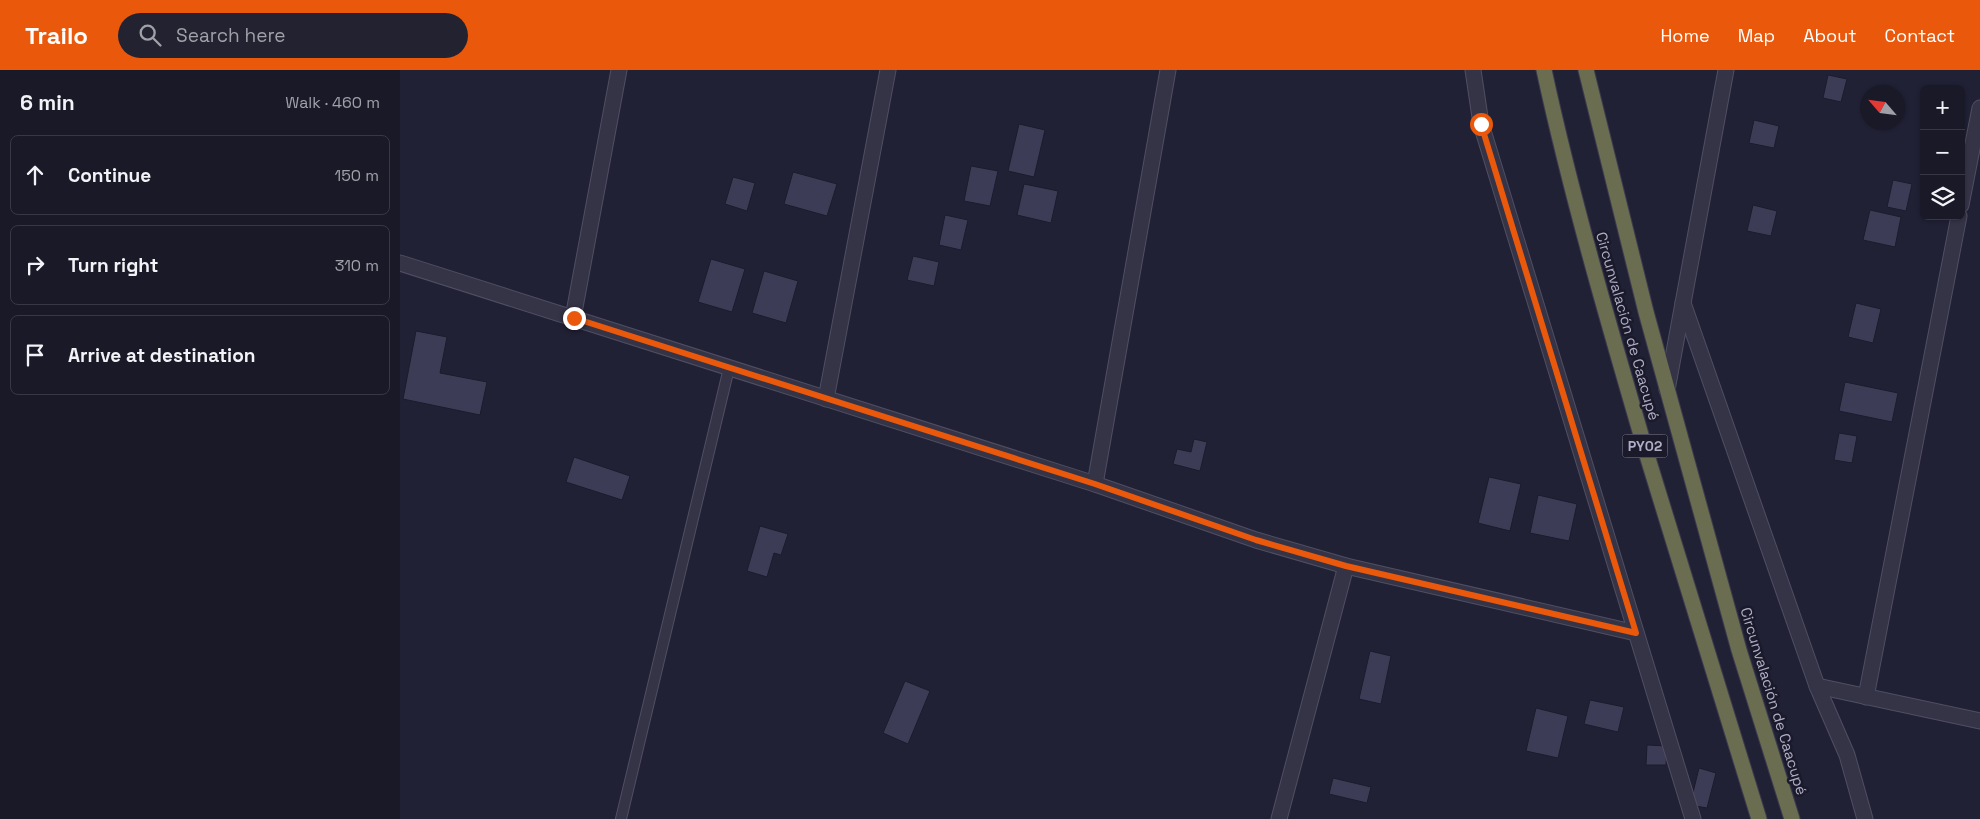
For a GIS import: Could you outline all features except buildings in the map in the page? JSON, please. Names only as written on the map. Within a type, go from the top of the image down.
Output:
[{"type":"highway","name":"Circunvalación de Caacupé","points":[[1544,70],[1563,157],[1606,317],[1700,631],[1759,819]]},
{"type":"highway","name":"Circunvalación de Caacupé","points":[[1586,70],[1667,390],[1740,650],[1792,819]]},
{"type":"street","points":[[574,318],[619,70]]},
{"type":"street","points":[[826,399],[888,70]]},
{"type":"street","points":[[1095,484],[1168,70]]},
{"type":"street","points":[[1473,70],[1481,124],[1693,819]]},
{"type":"street","points":[[1667,390],[1726,70]]},
{"type":"street","points":[[1965,185],[1980,108]]},
{"type":"street","points":[[1866,696],[1958,220]]},
{"type":"street","points":[[400,263],[1095,484],[1256,540],[1346,566],[1636,633]]},
{"type":"street","points":[[1683,303],[1817,686],[1847,755],[1865,819]]},
{"type":"street","points":[[1280,819],[1346,566]]},
{"type":"street","points":[[1817,686],[1980,721]]},
{"type":"lane","points":[[621,819],[729,368]]},
{"type":"route","points":[[574,318],[1095,484],[1256,540],[1346,566],[1636,633],[1481,124]]}]
